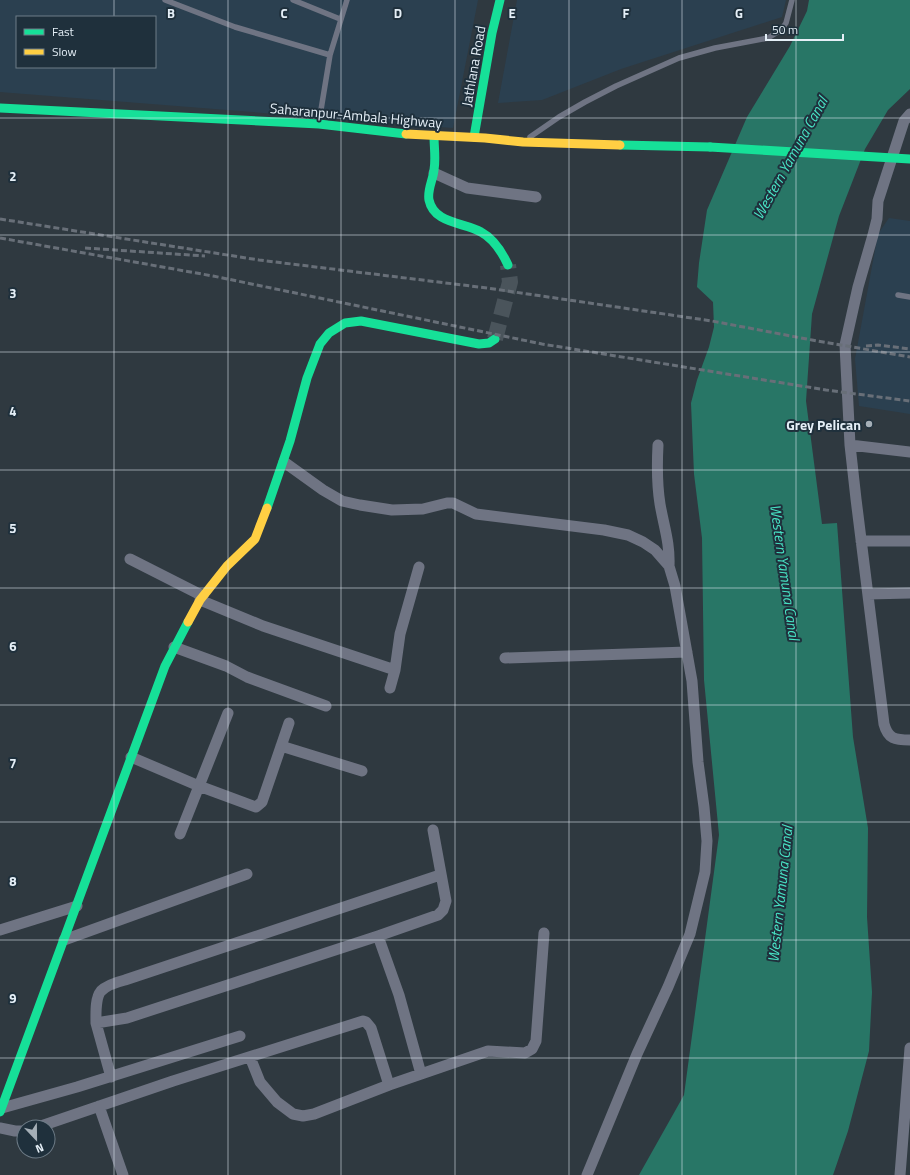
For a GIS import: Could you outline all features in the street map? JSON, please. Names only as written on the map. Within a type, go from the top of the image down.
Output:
[{"type":"street","name":"Jathlana Road","points":[[474,137],[492,33],[500,0]]},
{"type":"street","name":"Saharanpur-Ambala Highway","points":[[0,108],[319,124],[401,134],[474,137],[523,142],[710,147],[910,159]]},
{"type":"street","points":[[910,114],[904,121],[878,201],[877,219],[858,287],[845,345],[850,445],[883,716],[886,732],[889,736],[895,739],[910,740]]},
{"type":"street","points":[[434,136],[434,173],[428,191],[429,201],[433,212],[440,218],[474,229],[488,237],[504,254],[508,265]]},
{"type":"street","points":[[434,173],[467,188],[536,197]]},
{"type":"street","points":[[1,1110],[165,666],[202,598],[227,566],[254,539],[272,499],[284,462],[307,378],[320,344],[329,333],[345,323],[361,321],[479,344],[489,343],[495,339]]},
{"type":"street","points":[[587,1175],[637,1054],[668,987],[690,934],[705,872],[707,841],[698,762],[692,681],[675,586],[669,566],[670,550],[659,495],[657,474],[658,444]]},
{"type":"street","points":[[850,445],[910,452]]},
{"type":"street","points":[[284,462],[323,490],[342,501],[392,510],[423,509],[453,503],[476,514],[604,530],[628,535],[643,542],[655,550],[669,566]]},
{"type":"street","points":[[861,541],[910,541]]},
{"type":"street","points":[[130,559],[202,598],[263,626],[395,670]]},
{"type":"street","points":[[390,688],[395,670],[400,634],[419,567]]},
{"type":"street","points":[[868,594],[910,593]]},
{"type":"street","points":[[174,647],[326,706]]},
{"type":"street","points":[[505,658],[687,652]]},
{"type":"street","points":[[180,834],[228,713]]},
{"type":"street","points":[[131,757],[199,786],[254,807],[258,806],[262,802],[289,722]]},
{"type":"street","points":[[281,746],[362,771]]},
{"type":"street","points":[[96,1023],[127,1018],[378,936],[434,917],[441,913],[446,901],[440,875],[433,830]]},
{"type":"street","points":[[64,940],[246,874]]},
{"type":"street","points":[[111,1076],[96,1023],[99,996],[101,991],[111,985],[440,875]]},
{"type":"street","points":[[0,930],[76,906]]},
{"type":"street","points":[[250,1057],[260,1082],[277,1102],[294,1114],[303,1116],[314,1114],[389,1085],[488,1051],[521,1054],[525,1053],[532,1049],[536,1040],[544,933]]},
{"type":"street","points":[[378,936],[399,995],[421,1074]]},
{"type":"street","points":[[56,1121],[363,1021],[366,1022],[371,1028],[389,1085]]},
{"type":"street","points":[[1,1110],[240,1036]]},
{"type":"street","points":[[900,1175],[910,1048]]},
{"type":"street","points":[[99,1106],[123,1175]]},
{"type":"street","points":[[0,1128],[16,1131]]},
{"type":"lane","points":[[165,0],[234,27],[330,55]]},
{"type":"lane","points":[[293,0],[340,19]]},
{"type":"lane","points":[[319,124],[330,55],[347,0]]},
{"type":"lane","points":[[523,142],[559,117],[585,102],[622,83],[679,58],[715,48],[768,38],[781,30],[786,23],[792,0]]},
{"type":"lane","points":[[898,295],[910,297]]},
{"type":"shaded area","points":[[0,0],[478,0],[453,128],[0,92]]},
{"type":"shaded area","points":[[517,0],[786,0],[782,17],[621,69],[542,100],[498,103]]},
{"type":"shaded area","points":[[889,218],[910,221],[910,414],[859,406],[855,359],[878,234]]},
{"type":"water","name":"Western Yamuna Canal","points":[[809,0],[910,0],[910,89],[888,110],[865,149],[839,216],[812,314],[806,401],[822,524],[837,523],[853,737],[868,828],[867,917],[872,992],[869,1051],[848,1131],[833,1175],[639,1175],[684,1095],[719,835],[704,680],[702,538],[694,474],[691,403],[714,327],[713,302],[697,287],[699,263],[707,210],[747,117],[790,46],[807,11]]},
{"type":"tunnel","points":[[495,339],[510,282],[508,265]]},
{"type":"railway","points":[[0,219],[259,260],[487,288],[712,321],[910,357]]},
{"type":"railway","points":[[0,238],[213,276],[542,344],[826,390],[910,401]]},
{"type":"railway","points":[[85,248],[205,256]]},
{"type":"railway","points":[[866,346],[878,345],[910,349]]},
{"type":"traffic: fast","points":[[474,137],[492,33],[500,0]]},
{"type":"traffic: fast","points":[[0,108],[319,124],[406,134]]},
{"type":"traffic: fast","points":[[434,136],[435,166],[429,189],[429,200],[432,208],[443,218],[486,235],[497,246],[508,265]]},
{"type":"traffic: fast","points":[[620,145],[710,147]]},
{"type":"traffic: fast","points":[[710,147],[910,159]]},
{"type":"traffic: fast","points":[[267,508],[290,441],[307,378],[320,344],[329,333],[345,323],[361,321],[479,344],[489,343],[495,339]]},
{"type":"traffic: fast","points":[[0,1112],[165,666],[188,622]]},
{"type":"traffic: slow","points":[[406,134],[485,138],[523,142],[620,145]]},
{"type":"traffic: slow","points":[[188,622],[200,600],[227,566],[255,539],[267,508]]},
{"type":"place","name":"Grey Pelican","points":[[869,424]]}]
